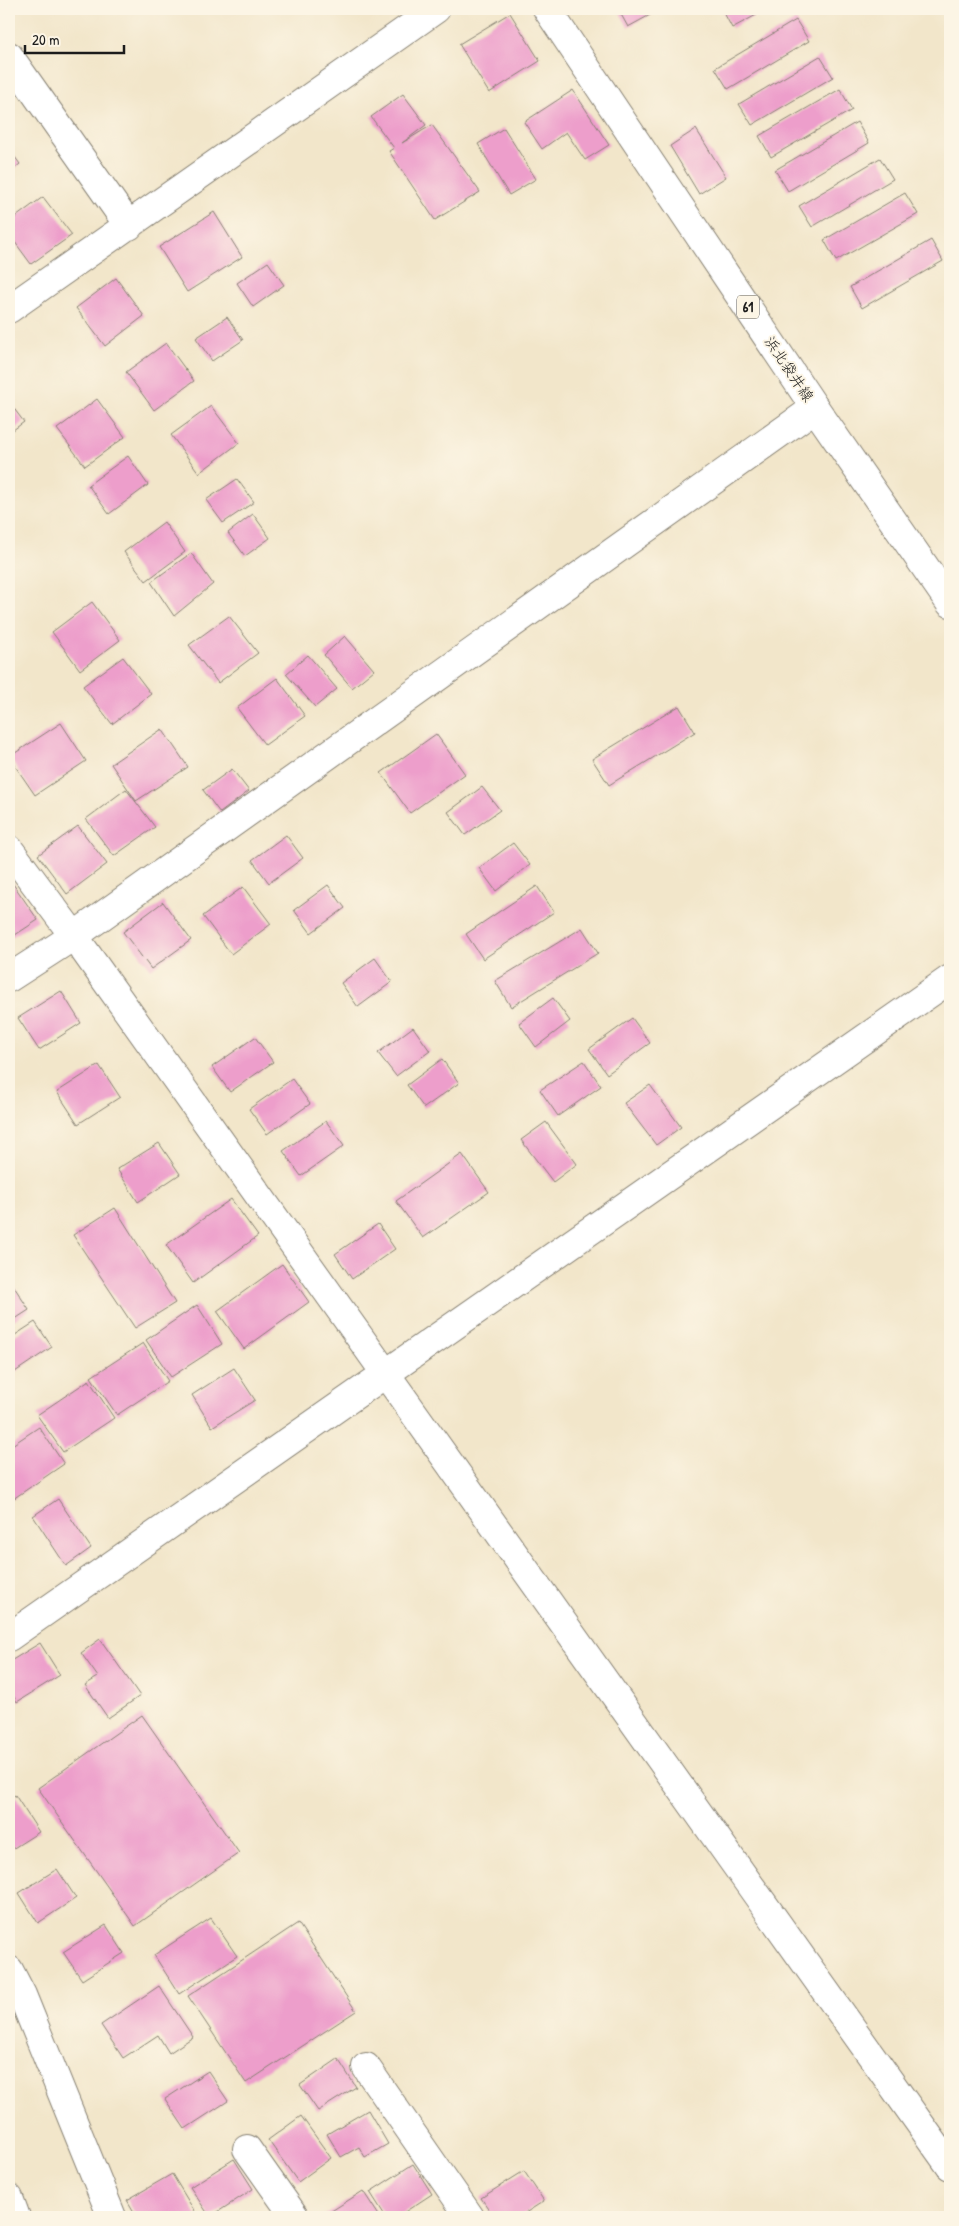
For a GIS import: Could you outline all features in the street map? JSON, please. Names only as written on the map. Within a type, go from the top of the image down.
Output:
[{"type":"street","points":[[9,309],[436,9]]},
{"type":"street","name":"浜北袋井線","points":[[547,9],[815,408],[950,603]]},
{"type":"street","points":[[9,56],[129,226]]},
{"type":"street","points":[[9,978],[74,936],[815,408]]},
{"type":"street","points":[[9,849],[74,936],[385,1376],[950,2166]]},
{"type":"street","points":[[9,1637],[385,1376],[950,978]]},
{"type":"street","points":[[9,1970],[22,1994],[112,2217]]},
{"type":"street","points":[[366,2067],[470,2217]]},
{"type":"street","points":[[247,2149],[294,2217]]},
{"type":"street","points":[[9,2198],[16,2217]]},
{"type":"building","points":[[618,9],[661,9],[628,27]]},
{"type":"building","points":[[722,9],[761,9],[762,12],[732,28]]},
{"type":"building","points":[[510,13],[540,61],[489,93],[459,44]]},
{"type":"building","points":[[796,20],[809,41],[728,89],[715,68]]},
{"type":"building","points":[[820,56],[833,77],[752,125],[739,104]]},
{"type":"building","points":[[840,89],[852,110],[771,157],[759,136]]},
{"type":"building","points":[[573,90],[609,145],[585,160],[566,132],[542,149],[524,122]]},
{"type":"building","points":[[403,94],[426,125],[402,143],[432,125],[480,192],[435,220],[389,151],[394,148],[371,117]]},
{"type":"building","points":[[857,122],[869,143],[788,191],[775,170]]},
{"type":"building","points":[[504,128],[536,179],[509,195],[478,144]]},
{"type":"building","points":[[696,129],[726,177],[699,194],[670,146]]},
{"type":"building","points":[[9,149],[20,164],[9,173]]},
{"type":"building","points":[[880,158],[893,179],[812,227],[799,206]]},
{"type":"building","points":[[905,193],[918,214],[836,261],[824,240]]},
{"type":"building","points":[[43,197],[72,235],[31,264],[9,234],[9,222]]},
{"type":"building","points":[[214,212],[242,257],[187,292],[159,247]]},
{"type":"building","points":[[931,240],[943,261],[862,308],[850,287]]},
{"type":"building","points":[[268,262],[284,285],[253,307],[237,283]]},
{"type":"building","points":[[116,278],[144,316],[105,346],[76,308]]},
{"type":"building","points":[[227,317],[243,340],[212,361],[196,338]]},
{"type":"building","points":[[166,343],[194,381],[154,410],[126,372]]},
{"type":"building","points":[[97,399],[125,437],[85,466],[57,429]]},
{"type":"building","points":[[9,402],[24,422],[9,433]]},
{"type":"building","points":[[211,406],[239,443],[199,473],[171,435]]},
{"type":"building","points":[[128,456],[148,485],[109,514],[88,485]]},
{"type":"building","points":[[237,479],[254,502],[223,523],[206,500]]},
{"type":"building","points":[[253,514],[270,538],[245,556],[228,533]]},
{"type":"building","points":[[164,522],[185,552],[146,581],[124,552]]},
{"type":"building","points":[[191,553],[213,584],[174,616],[151,582]]},
{"type":"building","points":[[92,602],[120,640],[80,670],[52,632]]},
{"type":"building","points":[[229,616],[258,653],[218,683],[189,645]]},
{"type":"building","points":[[345,636],[374,670],[352,688],[324,655]]},
{"type":"building","points":[[308,655],[337,689],[315,707],[286,674]]},
{"type":"building","points":[[123,657],[151,694],[112,724],[83,686]]},
{"type":"building","points":[[277,678],[305,716],[265,745],[237,708]]},
{"type":"building","points":[[679,706],[695,732],[609,785],[592,759]]},
{"type":"building","points":[[61,723],[86,761],[35,795],[9,757]]},
{"type":"building","points":[[162,729],[188,767],[136,801],[111,764]]},
{"type":"building","points":[[436,734],[465,774],[410,813],[381,773]]},
{"type":"building","points":[[232,769],[249,791],[220,813],[203,790]]},
{"type":"building","points":[[482,787],[500,810],[465,835],[448,812]]},
{"type":"building","points":[[126,789],[155,827],[114,856],[86,819]]},
{"type":"building","points":[[78,826],[107,864],[67,894],[38,855]]},
{"type":"building","points":[[286,835],[303,858],[269,883],[252,860]]},
{"type":"building","points":[[513,843],[530,865],[496,891],[479,868]]},
{"type":"building","points":[[11,881],[38,920],[12,937],[9,932],[9,882]]},
{"type":"building","points":[[328,885],[345,908],[311,933],[294,910]]},
{"type":"building","points":[[537,886],[554,912],[483,959],[466,934]]},
{"type":"building","points":[[243,887],[271,924],[231,954],[203,916]]},
{"type":"building","points":[[163,902],[191,940],[151,969],[123,932]]},
{"type":"building","points":[[582,928],[598,953],[511,1007],[495,981]]},
{"type":"building","points":[[375,958],[392,982],[358,1007],[341,983]]},
{"type":"building","points":[[61,991],[81,1023],[39,1050],[18,1018]]},
{"type":"building","points":[[553,998],[570,1021],[536,1047],[519,1023]]},
{"type":"building","points":[[632,1018],[650,1043],[607,1074],[589,1049]]},
{"type":"building","points":[[413,1027],[430,1051],[396,1076],[378,1053]]},
{"type":"building","points":[[255,1037],[273,1062],[230,1092],[212,1067]]},
{"type":"building","points":[[442,1059],[459,1083],[424,1108],[407,1085]]},
{"type":"building","points":[[584,1061],[601,1086],[558,1116],[540,1090]]},
{"type":"building","points":[[99,1065],[120,1097],[78,1124],[57,1092]]},
{"type":"building","points":[[9,1067],[14,1075],[9,1078]]},
{"type":"building","points":[[292,1079],[310,1104],[267,1134],[249,1109]]},
{"type":"building","points":[[650,1085],[681,1127],[656,1145],[624,1103]]},
{"type":"building","points":[[326,1121],[344,1146],[301,1176],[283,1151]]},
{"type":"building","points":[[546,1122],[577,1164],[553,1182],[521,1140]]},
{"type":"building","points":[[159,1143],[180,1174],[138,1202],[117,1169]]},
{"type":"building","points":[[462,1154],[489,1192],[423,1238],[396,1201]]},
{"type":"building","points":[[231,1199],[258,1236],[193,1283],[166,1245]]},
{"type":"building","points":[[115,1208],[175,1303],[135,1328],[73,1235]]},
{"type":"building","points":[[378,1224],[395,1249],[352,1279],[335,1254]]},
{"type":"building","points":[[282,1264],[309,1302],[244,1349],[217,1311]]},
{"type":"building","points":[[13,1285],[29,1310],[9,1323],[9,1287]]},
{"type":"building","points":[[197,1305],[222,1344],[171,1377],[146,1340]]},
{"type":"building","points":[[35,1322],[52,1347],[9,1376],[9,1339]]},
{"type":"building","points":[[143,1343],[168,1381],[117,1415],[91,1377]]},
{"type":"building","points":[[234,1368],[255,1400],[212,1427],[192,1395]]},
{"type":"building","points":[[89,1380],[114,1418],[63,1452],[37,1415]]},
{"type":"building","points":[[39,1427],[64,1464],[13,1499],[9,1493],[9,1447]]},
{"type":"building","points":[[58,1499],[91,1548],[66,1566],[33,1516]]},
{"type":"building","points":[[100,1639],[140,1696],[108,1718],[85,1685],[98,1677],[81,1653]]},
{"type":"building","points":[[40,1643],[60,1675],[17,1702],[9,1689],[9,1662]]},
{"type":"building","points":[[142,1715],[239,1853],[135,1926],[38,1788]]},
{"type":"building","points":[[15,1795],[39,1832],[9,1851],[9,1799]]},
{"type":"building","points":[[57,1869],[76,1898],[38,1923],[19,1893]]},
{"type":"building","points":[[211,1918],[237,1956],[179,1994],[154,1955]]},
{"type":"building","points":[[298,1923],[356,2011],[246,2083],[188,1996]]},
{"type":"building","points":[[106,1925],[124,1953],[82,1980],[63,1952]]},
{"type":"building","points":[[159,1986],[193,2037],[169,2053],[158,2035],[123,2058],[101,2025]]},
{"type":"building","points":[[338,2059],[356,2087],[318,2111],[300,2085]]},
{"type":"building","points":[[208,2071],[228,2101],[185,2129],[165,2099]]},
{"type":"building","points":[[368,2110],[388,2144],[365,2157],[359,2147],[341,2157],[327,2134]]},
{"type":"building","points":[[301,2116],[331,2158],[298,2182],[268,2140]]},
{"type":"building","points":[[234,2159],[253,2189],[210,2217],[190,2187]]},
{"type":"building","points":[[413,2164],[432,2194],[397,2217],[386,2217],[370,2192]]},
{"type":"building","points":[[524,2171],[544,2201],[519,2217],[494,2217],[481,2198]]},
{"type":"building","points":[[172,2174],[198,2217],[137,2217],[127,2200]]},
{"type":"building","points":[[363,2191],[380,2217],[322,2217]]}]
